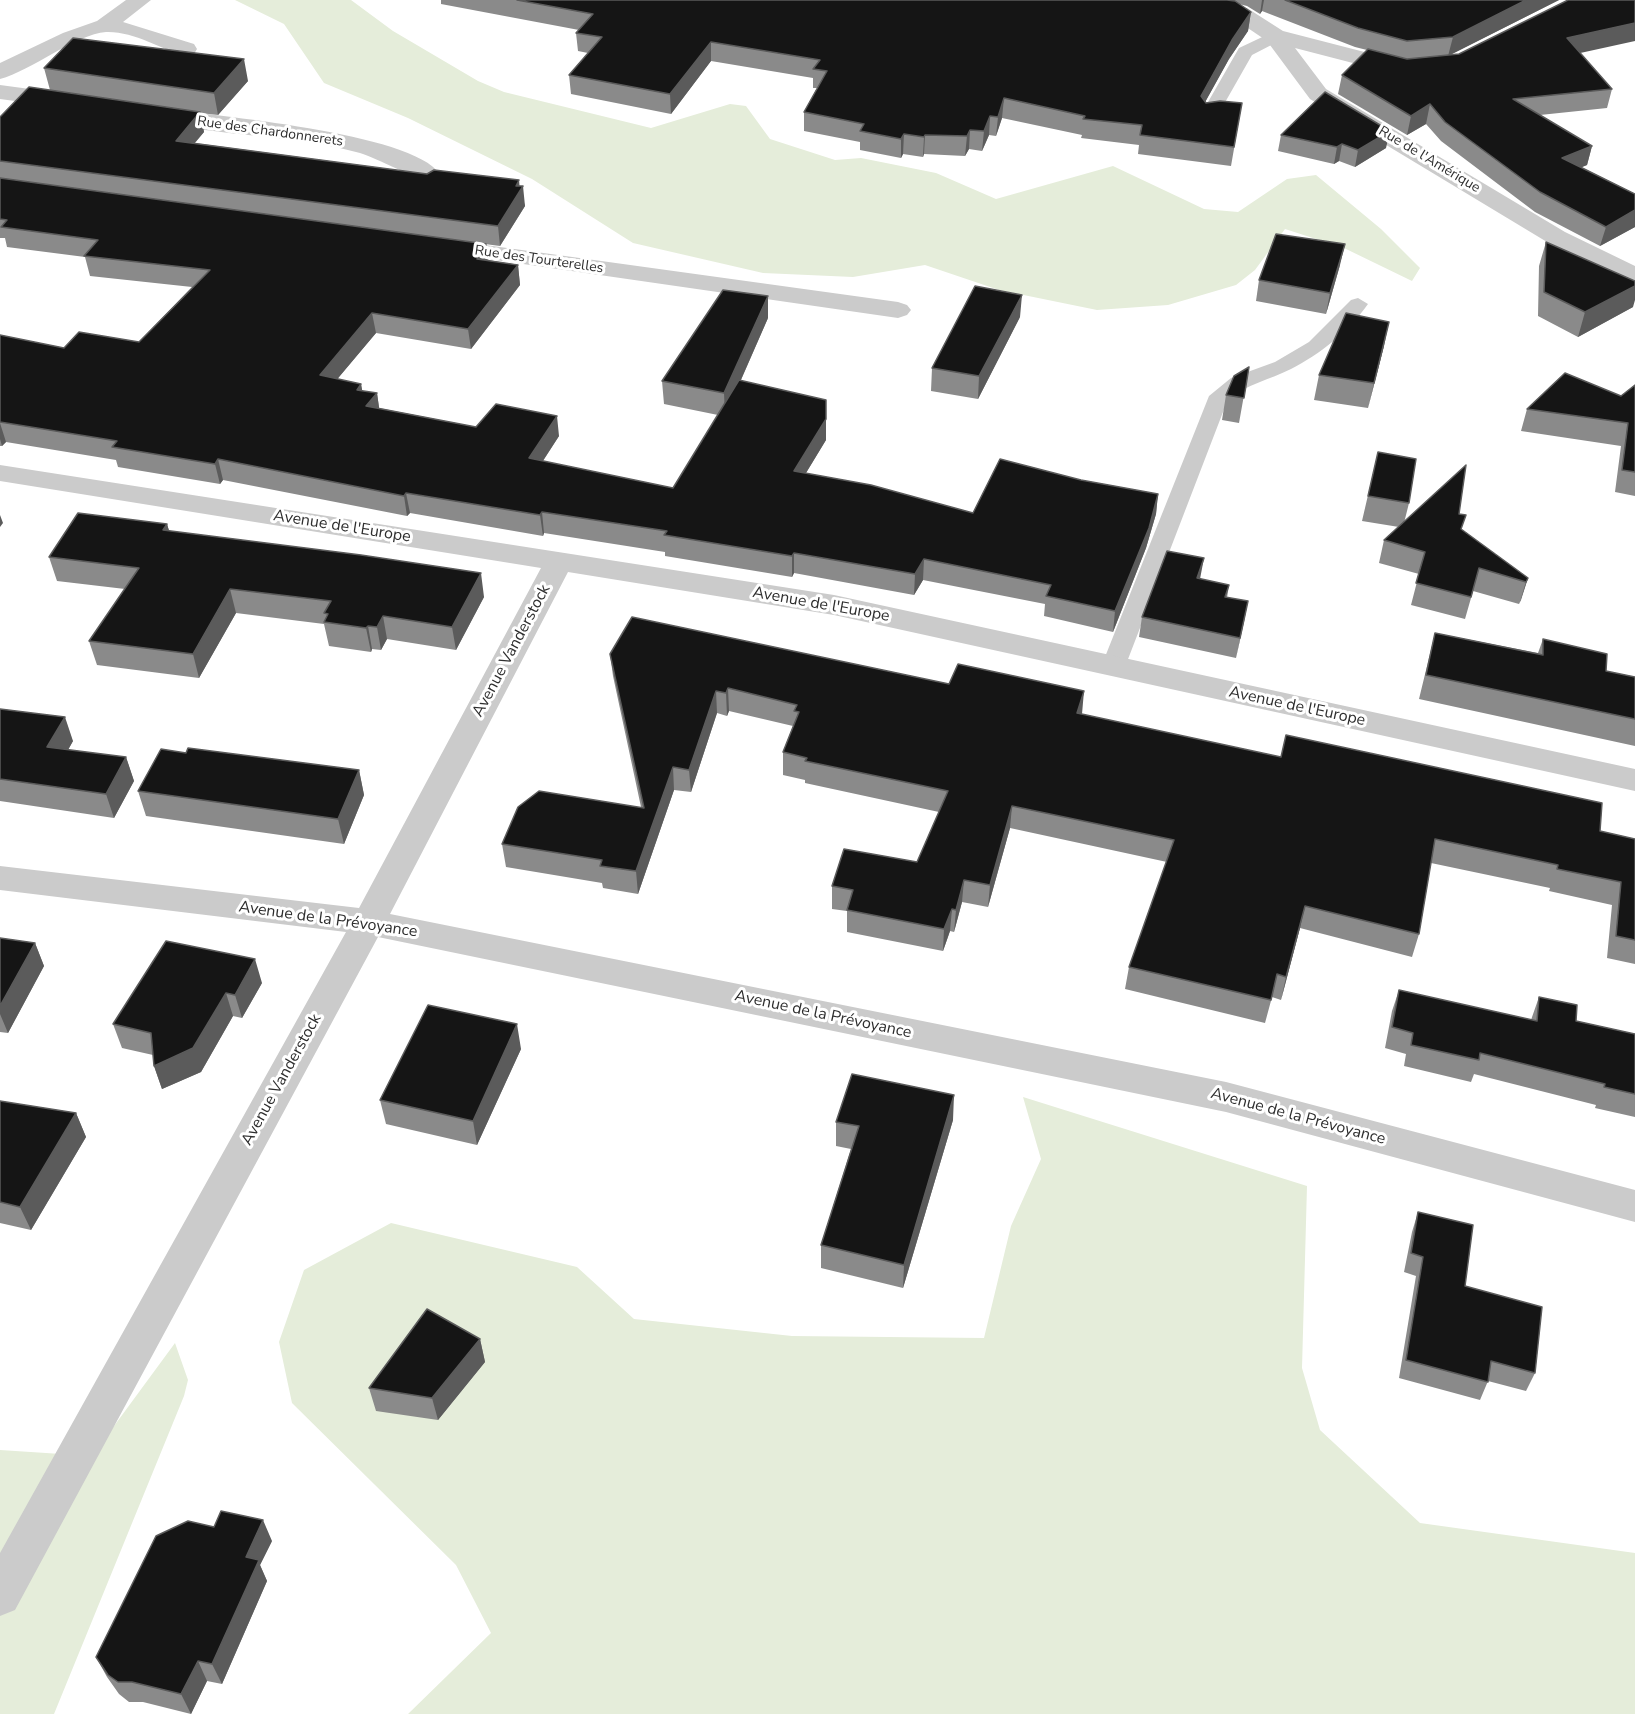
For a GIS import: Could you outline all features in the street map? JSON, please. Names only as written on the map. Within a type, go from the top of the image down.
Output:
[{"type":"street","points":[[0,72],[23,58],[105,26],[140,0]]},
{"type":"street","name":"Rue de l'Amérique","points":[[1186,8],[1210,8],[1239,13],[1275,36],[1318,94],[1556,237],[1635,276]]},
{"type":"street","points":[[105,26],[146,34],[186,49]]},
{"type":"street","points":[[1275,36],[1403,69],[1423,67]]},
{"type":"street","points":[[0,92],[86,104]]},
{"type":"street","name":"Rue des Chardonnerets","points":[[132,111],[368,147],[408,161],[428,174]]},
{"type":"street","name":"Rue des Tourterelles","points":[[423,244],[898,310]]},
{"type":"street","name":"Avenue de l'Europe","points":[[0,473],[834,605],[1635,780]]},
{"type":"street","name":"Avenue Vanderstock","points":[[0,1595],[369,922],[559,562]]},
{"type":"street","name":"Avenue de la Prévoyance","points":[[0,878],[369,922],[1226,1097],[1635,1206]]},
{"type":"lane","points":[[1209,116],[1245,52],[1275,36]]},
{"type":"lane","points":[[1113,667],[1219,396],[1238,382],[1282,366],[1316,346],[1358,304]]},
{"type":"green space","points":[[235,0],[351,0],[393,31],[478,81],[504,92],[651,128],[730,104],[746,106],[770,139],[835,160],[861,158],[936,173],[996,199],[1113,166],[1204,209],[1238,212],[1287,179],[1316,175],[1381,229],[1420,268],[1412,281],[1344,248],[1285,229],[1255,270],[1236,285],[1168,305],[1097,310],[999,290],[925,265],[853,277],[763,273],[633,243],[532,179],[408,118],[324,83],[284,24]]},
{"type":"green space","points":[[1023,1097],[1307,1186],[1302,1368],[1320,1430],[1420,1523],[1635,1553],[1635,1714],[408,1714],[491,1633],[456,1565],[292,1403],[279,1342],[304,1270],[391,1223],[577,1267],[634,1319],[792,1336],[984,1338],[1011,1226],[1041,1159]]},
{"type":"green space","points":[[175,1343],[188,1380],[184,1396],[54,1714],[0,1714],[0,1450],[92,1456]]},
{"type":"building","points":[[517,0],[1227,0],[1235,1],[1251,12],[1232,40],[1201,96],[1206,103],[1220,101],[1242,103],[1234,147],[1140,135],[1142,125],[1083,119],[1085,116],[1004,98],[998,117],[990,116],[984,131],[970,130],[967,136],[925,135],[924,137],[904,134],[901,139],[860,131],[864,124],[804,112],[827,71],[813,69],[820,60],[711,42],[670,94],[569,75],[602,37],[576,33],[593,14]]},
{"type":"building","points":[[1285,0],[1526,0],[1453,37],[1407,41],[1358,28]]},
{"type":"building","points":[[1568,0],[1635,0],[1635,23],[1567,38],[1612,89],[1513,99],[1592,146],[1562,158],[1635,194],[1635,210],[1606,227],[1540,192],[1445,122],[1430,104],[1411,116],[1342,75],[1368,49],[1407,59],[1459,54]]},
{"type":"building","points":[[73,38],[244,59],[214,93],[44,68]]},
{"type":"building","points":[[29,87],[200,112],[176,141],[427,174],[434,170],[519,180],[516,186],[523,186],[498,226],[0,161],[0,117]]},
{"type":"building","points":[[1325,92],[1390,131],[1358,150],[1342,144],[1337,147],[1281,135]]},
{"type":"building","points":[[0,178],[486,244],[477,259],[518,265],[468,329],[372,313],[320,375],[361,384],[357,390],[377,393],[366,406],[476,427],[496,404],[557,416],[529,458],[673,488],[739,380],[826,400],[826,419],[794,471],[871,485],[973,513],[1000,459],[1081,480],[1158,494],[1149,528],[1115,611],[1046,596],[1051,585],[924,559],[915,574],[794,553],[792,556],[664,535],[667,531],[542,512],[540,515],[406,493],[404,496],[218,459],[215,464],[112,447],[117,441],[0,422],[0,335],[64,348],[79,332],[139,342],[210,270],[84,256],[98,240],[1,227],[7,220],[0,219]]},
{"type":"building","points":[[1276,234],[1345,244],[1330,293],[1259,280]]},
{"type":"building","points":[[1546,242],[1635,281],[1635,286],[1585,312],[1544,292]]},
{"type":"building","points":[[975,286],[1022,295],[979,376],[932,368]]},
{"type":"building","points":[[723,290],[768,296],[724,393],[662,381]]},
{"type":"building","points":[[1346,313],[1389,322],[1374,383],[1319,375]]},
{"type":"building","points":[[1249,367],[1244,398],[1226,395],[1234,376]]},
{"type":"building","points":[[1565,373],[1621,396],[1635,385],[1635,472],[1622,470],[1628,423],[1527,409]]},
{"type":"building","points":[[1378,452],[1416,459],[1409,503],[1368,496]]},
{"type":"building","points":[[1466,465],[1459,514],[1466,515],[1461,529],[1528,578],[1526,582],[1479,568],[1471,597],[1416,583],[1425,552],[1384,540]]},
{"type":"building","points":[[78,513],[167,524],[163,530],[481,573],[452,627],[383,616],[377,627],[368,626],[366,628],[324,622],[328,614],[324,613],[331,601],[230,589],[193,654],[89,641],[139,568],[49,557]]},
{"type":"building","points":[[1167,551],[1204,558],[1197,578],[1229,585],[1225,597],[1248,601],[1240,638],[1142,617]]},
{"type":"building","points":[[632,617],[949,684],[958,664],[1084,691],[1077,713],[1281,757],[1286,735],[1602,803],[1600,831],[1635,839],[1635,940],[1616,936],[1621,882],[1557,869],[1558,865],[1435,839],[1419,934],[1305,906],[1286,977],[1277,974],[1271,1000],[1129,967],[1174,840],[1012,806],[990,885],[964,880],[956,910],[952,909],[944,929],[847,910],[853,890],[832,886],[844,849],[917,862],[948,791],[805,761],[807,758],[783,752],[799,712],[794,711],[797,705],[728,688],[726,693],[716,691],[689,770],[673,767],[636,871],[600,866],[602,860],[502,844],[518,807],[539,791],[644,808],[610,654]]},
{"type":"building","points":[[1435,633],[1543,655],[1543,639],[1607,654],[1606,671],[1635,677],[1635,719],[1426,675]]},
{"type":"building","points":[[0,709],[65,717],[47,747],[126,757],[106,794],[0,779]]},
{"type":"building","points":[[188,748],[359,770],[338,819],[138,791],[161,749],[186,753]]},
{"type":"building","points":[[0,938],[35,943],[0,1006]]},
{"type":"building","points":[[166,941],[255,959],[235,995],[226,993],[193,1048],[154,1066],[151,1033],[113,1024]]},
{"type":"building","points":[[1399,990],[1537,1021],[1539,997],[1577,1005],[1576,1021],[1635,1034],[1635,1094],[1604,1087],[1605,1084],[1480,1053],[1479,1060],[1411,1045],[1413,1033],[1392,1027]]},
{"type":"building","points":[[428,1005],[517,1024],[473,1121],[380,1100]]},
{"type":"building","points":[[852,1074],[954,1095],[904,1265],[821,1245],[859,1126],[836,1122]]},
{"type":"building","points":[[0,1101],[76,1113],[20,1207],[0,1202]]},
{"type":"building","points":[[1418,1212],[1473,1225],[1465,1286],[1542,1307],[1535,1373],[1491,1361],[1488,1382],[1406,1360],[1423,1257],[1411,1253]]},
{"type":"building","points":[[427,1309],[480,1339],[432,1398],[369,1388]]},
{"type":"building","points":[[221,1511],[263,1520],[246,1557],[259,1560],[212,1664],[198,1661],[181,1694],[132,1682],[118,1682],[108,1675],[96,1657],[156,1536],[188,1521],[214,1527]]}]
